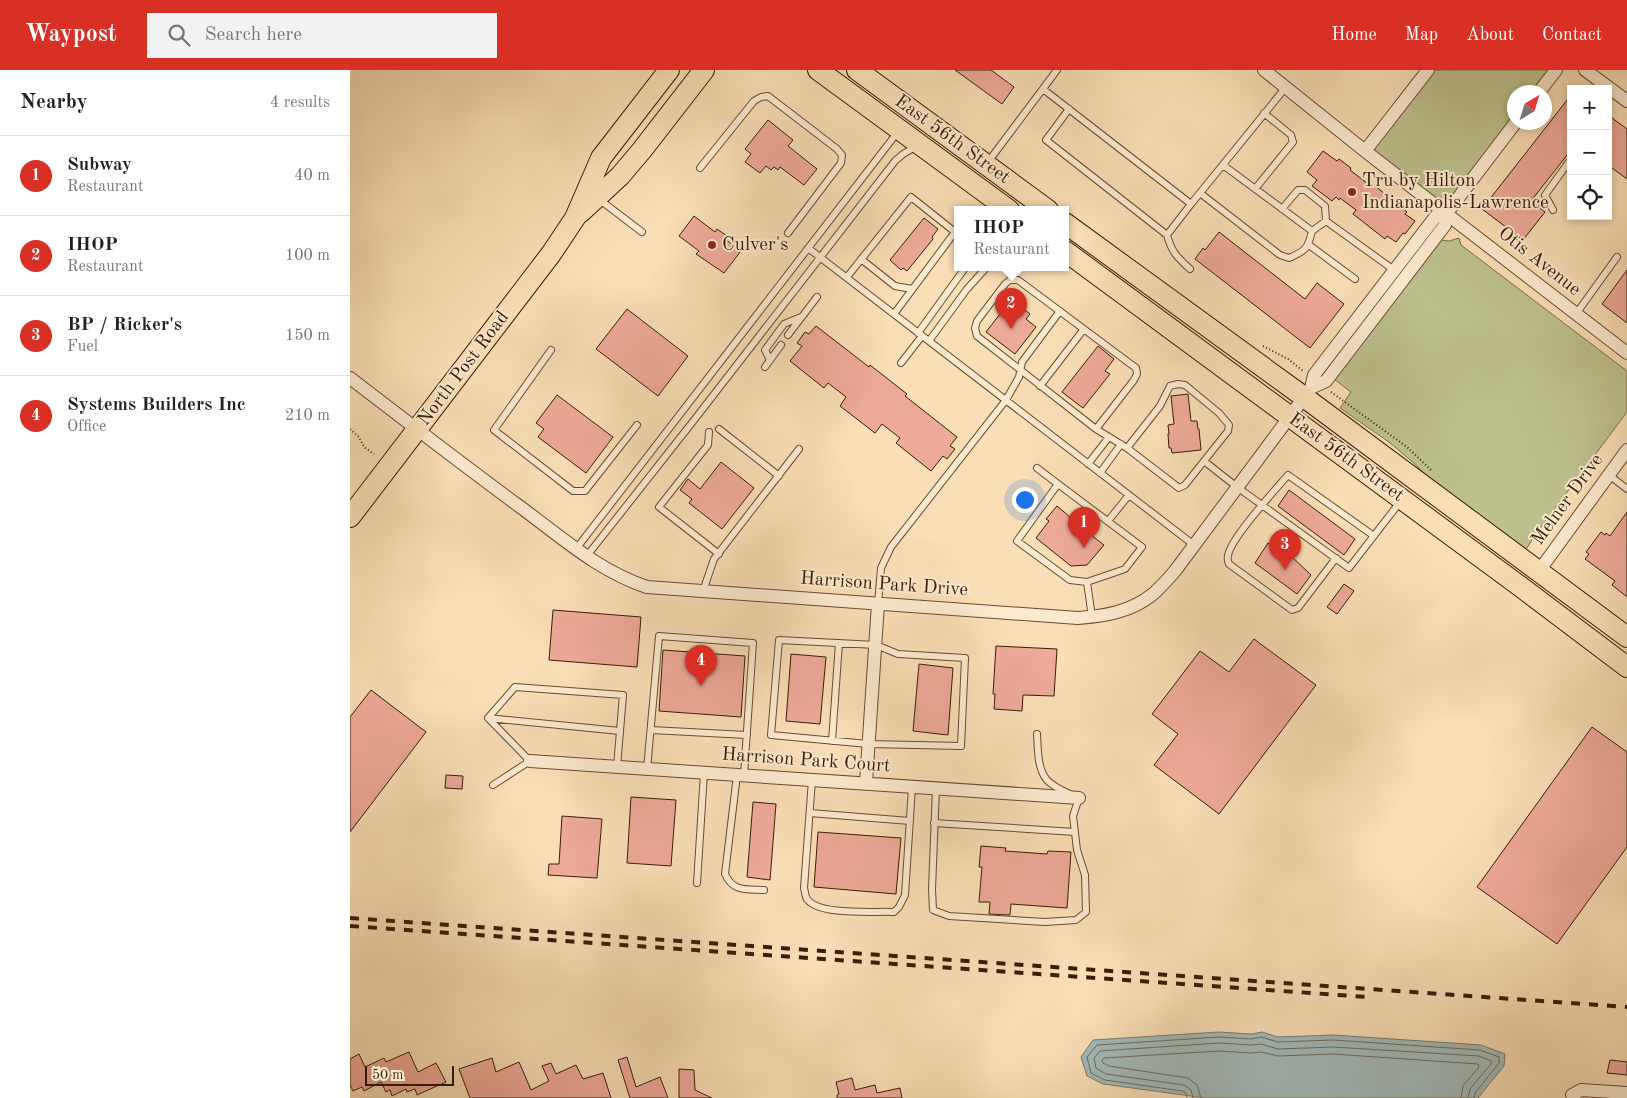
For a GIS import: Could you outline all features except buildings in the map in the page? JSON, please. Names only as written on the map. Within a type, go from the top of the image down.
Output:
[{"type":"main road","name":"North Post Road","points":[[575,218],[600,158],[668,70]]},
{"type":"main road","name":"North Post Road","points":[[350,517],[550,254],[575,218],[620,176],[704,70]]},
{"type":"main road","name":"East 56th Street","points":[[818,70],[1004,206]]},
{"type":"main road","name":"East 56th Street","points":[[857,70],[1042,206]]},
{"type":"main road","points":[[920,145],[930,143],[941,147],[975,171],[980,171],[986,165]]},
{"type":"main road","name":"East 56th Street","points":[[1069,226],[1301,401],[1539,571],[1627,637]]},
{"type":"main road","points":[[1069,238],[1086,248],[1099,248]]},
{"type":"main road","name":"East 56th Street","points":[[1069,254],[1301,401],[1408,503],[1627,667]]},
{"type":"main road","points":[[1408,503],[1526,576],[1533,576],[1539,571]]},
{"type":"street","name":"Otis Avenue","points":[[1264,70],[1365,151],[1627,353]]},
{"type":"street","points":[[1365,151],[1428,70]]},
{"type":"street","points":[[1544,85],[1556,70]]},
{"type":"street","points":[[1585,70],[1627,101]]},
{"type":"street","points":[[1301,401],[1326,381],[1445,225],[1446,214],[1510,130]]},
{"type":"street","points":[[1301,401],[1314,375],[1394,270],[1436,216],[1446,214]]},
{"type":"street","name":"Harrison Park Drive","points":[[350,378],[581,553],[617,575],[647,587],[1078,618],[1124,611],[1152,595],[1175,571],[1301,401]]},
{"type":"street","name":"Melner Drive","points":[[1539,571],[1627,450]]},
{"type":"street","points":[[866,783],[878,604]]},
{"type":"street","name":"Harrison Park Court","points":[[530,761],[1079,798]]},
{"type":"street","points":[[1572,1095],[1581,1090],[1627,1092]]},
{"type":"lane","points":[[986,165],[1057,70]]},
{"type":"lane","points":[[1167,235],[1286,87]]},
{"type":"lane","points":[[1043,89],[1192,204]]},
{"type":"lane","points":[[700,168],[754,101],[768,96],[837,149],[842,155],[841,163],[788,233]]},
{"type":"lane","points":[[1068,109],[1046,140],[1167,235],[1174,255],[1190,269]]},
{"type":"lane","points":[[1254,188],[1292,142],[1290,135],[1264,113]]},
{"type":"lane","points":[[581,553],[808,248],[899,130]]},
{"type":"lane","points":[[581,553],[821,258],[895,161],[902,154],[920,145]]},
{"type":"lane","points":[[1223,165],[1312,231]]},
{"type":"lane","points":[[1553,210],[1545,195],[1567,165]]},
{"type":"lane","points":[[1282,209],[1298,190],[1306,190],[1325,206],[1326,221]]},
{"type":"lane","points":[[1200,193],[1280,255],[1289,258],[1303,252],[1309,245],[1312,231],[1326,221]]},
{"type":"lane","points":[[597,197],[642,232]]},
{"type":"lane","points":[[847,277],[911,197],[954,231]]},
{"type":"lane","points":[[1326,221],[1394,270]]},
{"type":"lane","points":[[894,314],[954,236]]},
{"type":"lane","points":[[1309,245],[1355,279]]},
{"type":"lane","points":[[808,248],[1194,545]]},
{"type":"lane","points":[[1576,314],[1617,257]]},
{"type":"lane","points":[[861,260],[895,286],[912,289]]},
{"type":"lane","points":[[901,363],[964,271]]},
{"type":"lane","points":[[929,341],[967,289],[983,271]]},
{"type":"lane","points":[[1096,429],[1137,374],[1136,368],[1018,280],[1010,280],[977,321],[975,328],[977,336],[1096,429],[1124,446],[1179,488],[1185,485],[1228,431],[1229,425],[1219,413],[1185,386],[1178,384],[1170,386],[1160,406],[1124,446],[1100,472]]},
{"type":"lane","points":[[788,335],[817,297]]},
{"type":"lane","points":[[878,604],[882,568],[891,547],[1006,400],[1021,371],[1022,362],[1060,311]]},
{"type":"lane","points":[[770,360],[765,350],[784,324],[801,317]]},
{"type":"lane","points":[[1040,386],[1084,328]]},
{"type":"lane","points":[[765,367],[781,345]]},
{"type":"lane","points":[[551,350],[494,430],[573,491],[586,491],[638,425]]},
{"type":"lane","points":[[720,429],[779,476]]},
{"type":"lane","points":[[709,432],[708,444],[659,507],[719,554]]},
{"type":"lane","points":[[1088,464],[1109,437]]},
{"type":"lane","points":[[703,591],[714,559],[799,449]]},
{"type":"lane","points":[[1204,461],[1237,488],[1349,568],[1374,536],[1408,503]]},
{"type":"lane","points":[[1037,468],[1142,547],[1125,568],[1087,582],[1070,580],[1016,541],[1058,484]]},
{"type":"lane","points":[[1336,558],[1298,608],[1292,610],[1229,564],[1228,556],[1232,544],[1288,475],[1374,536]]},
{"type":"lane","points":[[1609,475],[1627,489]]},
{"type":"lane","points":[[1108,521],[1129,495]]},
{"type":"lane","points":[[1087,582],[1092,617]]},
{"type":"lane","points":[[648,769],[659,636],[753,643],[747,735],[725,874],[728,882],[739,889],[764,890]]},
{"type":"lane","points":[[778,640],[876,645],[898,654],[965,658],[960,746],[868,744],[772,735],[778,640]]},
{"type":"lane","points":[[832,741],[839,643]]},
{"type":"lane","points":[[488,718],[515,687],[623,695],[617,767]]},
{"type":"lane","points":[[488,718],[620,731]]},
{"type":"lane","points":[[488,718],[530,761],[493,786]]},
{"type":"lane","points":[[651,730],[747,735]]},
{"type":"lane","points":[[936,788],[932,889],[933,910],[949,916],[1045,922],[1076,920],[1086,912],[1085,875],[1077,850],[1073,816],[1079,798],[1054,786],[1046,779],[1040,764],[1037,734]]},
{"type":"lane","points":[[697,883],[704,773]]},
{"type":"lane","points":[[812,780],[804,888],[806,898],[812,904],[825,910],[894,912],[900,908],[905,896],[912,787]]},
{"type":"lane","points":[[810,813],[910,821]]},
{"type":"lane","points":[[934,823],[1075,832]]},
{"type":"path","points":[[350,429],[359,437],[364,447],[374,454]]},
{"type":"green space","points":[[1428,70],[1556,70],[1544,85],[1507,85],[1508,130],[1446,214],[1365,151]]},
{"type":"green space","points":[[1459,238],[1461,245],[1627,371],[1627,412],[1525,551],[1440,491],[1415,464],[1389,442],[1340,408],[1351,392],[1334,379],[1441,240],[1449,241]]},
{"type":"water","points":[[1219,1032],[1251,1034],[1262,1032],[1278,1037],[1333,1035],[1481,1045],[1505,1054],[1504,1066],[1478,1098],[1205,1098],[1103,1084],[1087,1076],[1081,1057],[1093,1040]]},
{"type":"railway","points":[[350,918],[1627,1007]]},
{"type":"railway","points":[[350,926],[1368,997]]},
{"type":"place","name":"Tru by Hilton Indianapolis-Lawrence","points":[[1352,192]]},
{"type":"place","name":"Culver's","points":[[712,245]]},
{"type":"place","name":"IHOP","points":[[1011,329]]},
{"type":"place","name":"Subway","points":[[1084,548]]},
{"type":"place","name":"BP / Ricker's","points":[[1285,570]]},
{"type":"place","name":"Systems Builders Inc","points":[[701,686]]}]
